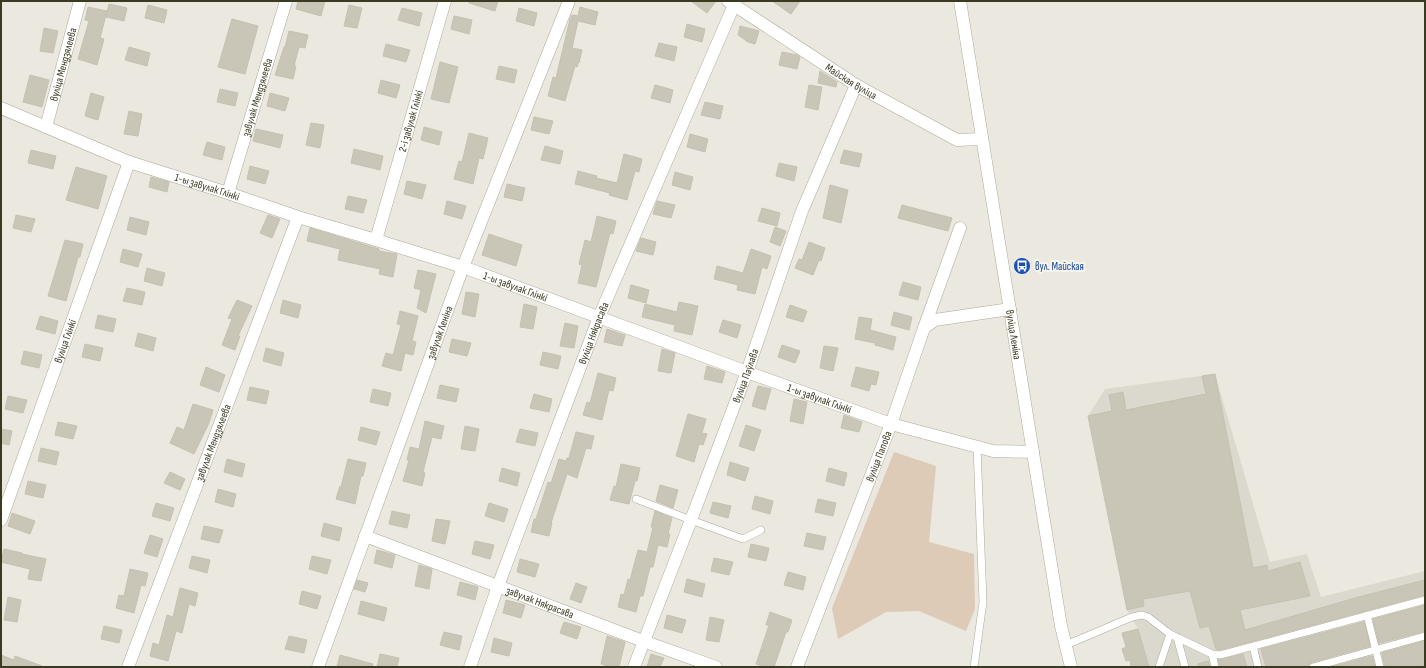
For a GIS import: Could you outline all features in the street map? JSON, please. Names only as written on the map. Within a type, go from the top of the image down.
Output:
[{"type":"street","name":"вуліца Мендзялеева","points":[[46,127],[80,1]]},
{"type":"street","name":"завулак Мендзялеева","points":[[228,193],[286,1]]},
{"type":"street","name":"2-і завулак Глінкі","points":[[376,240],[445,1]]},
{"type":"street","name":"завулак Леніна","points":[[318,667],[463,267],[569,1]]},
{"type":"street","name":"вуліца Леніна","points":[[960,1],[1061,626],[1071,667]]},
{"type":"street","name":"Майская вуліца","points":[[731,3],[856,84],[957,140],[982,139]]},
{"type":"street","name":"вуліца Някрасава","points":[[470,667],[498,586],[599,316],[731,3]]},
{"type":"street","name":"вуліца Паўлава","points":[[634,667],[747,372],[802,211],[856,84]]},
{"type":"street","name":"1-ы завулак Глінкі","points":[[1,108],[129,162],[228,193],[298,218],[463,267],[891,424],[993,451],[1033,452]]},
{"type":"street","name":"вуліца Глінкі","points":[[1,520],[129,162]]},
{"type":"street","name":"завулак Мендзялеева","points":[[128,667],[298,218]]},
{"type":"street","name":"вуліца Папова","points":[[797,667],[891,424],[960,228]]},
{"type":"street","points":[[924,328],[935,320],[1010,309]]},
{"type":"street","name":"завулак Някрасава","points":[[365,536],[716,667]]},
{"type":"lane","points":[[974,667],[983,602],[977,447]]},
{"type":"lane","points":[[636,498],[743,539],[762,530]]},
{"type":"lane","points":[[1066,645],[1132,617],[1142,615],[1152,619],[1170,634],[1212,654],[1220,655],[1425,600]]},
{"type":"lane","points":[[1367,615],[1380,667]]},
{"type":"lane","points":[[1159,667],[1170,634]]},
{"type":"lane","points":[[1313,667],[1425,636]]},
{"type":"lane","points":[[1177,637],[1185,667]]},
{"type":"lane","points":[[1253,646],[1258,667]]},
{"type":"lane","points":[[1212,654],[1215,667]]},
{"type":"shaded area","points":[[1215,374],[1270,562],[1307,554],[1321,597],[1425,571],[1425,667],[1149,667],[1138,629],[1127,610],[1088,416],[1105,389]]},
{"type":"shaded area","points":[[894,452],[936,466],[929,542],[974,554],[975,609],[966,631],[919,611],[886,612],[838,639],[832,608]]},
{"type":"building","points":[[298,1],[325,1],[321,16],[296,9]]},
{"type":"building","points":[[469,1],[498,1],[495,11],[469,3]]},
{"type":"building","points":[[691,1],[716,1],[707,13]]},
{"type":"building","points":[[772,1],[800,1],[791,14]]},
{"type":"building","points":[[109,4],[127,8],[124,21],[106,17]]},
{"type":"building","points":[[148,5],[167,10],[164,23],[145,18]]},
{"type":"building","points":[[349,5],[362,8],[357,28],[344,26]]},
{"type":"building","points":[[88,7],[107,11],[100,38],[104,39],[97,65],[78,59],[89,21],[85,20]]},
{"type":"building","points":[[580,7],[598,12],[595,25],[578,21],[572,48],[582,50],[579,63],[577,67],[575,66],[565,101],[548,96],[553,77],[556,78],[570,19],[572,15],[578,16]]},
{"type":"building","points":[[402,8],[422,13],[419,26],[398,20]]},
{"type":"building","points":[[519,8],[537,13],[534,26],[516,21]]},
{"type":"building","points":[[454,16],[472,20],[469,34],[451,29]]},
{"type":"building","points":[[232,19],[258,26],[245,74],[218,67]]},
{"type":"building","points":[[687,24],[705,29],[702,42],[684,37]]},
{"type":"building","points":[[740,26],[759,31],[755,44],[748,42],[738,35]]},
{"type":"building","points":[[44,28],[58,31],[53,53],[40,51]]},
{"type":"building","points":[[289,31],[308,35],[305,48],[299,47],[294,66],[296,66],[293,79],[275,75]]},
{"type":"building","points":[[659,43],[677,47],[674,61],[655,56]]},
{"type":"building","points":[[386,44],[410,50],[406,62],[383,56]]},
{"type":"building","points":[[129,47],[150,53],[147,66],[125,60]]},
{"type":"building","points":[[782,52],[800,57],[797,69],[779,65]]},
{"type":"building","points":[[440,62],[458,67],[449,103],[431,99]]},
{"type":"building","points":[[499,66],[517,70],[514,83],[496,79]]},
{"type":"building","points":[[820,71],[837,82],[836,87],[818,83]]},
{"type":"building","points":[[30,75],[49,80],[42,107],[23,102]]},
{"type":"building","points":[[381,80],[400,85],[396,98],[378,93]]},
{"type":"building","points":[[655,85],[673,90],[670,103],[651,98]]},
{"type":"building","points":[[809,85],[822,87],[818,110],[805,107]]},
{"type":"building","points":[[220,89],[238,93],[235,106],[217,102]]},
{"type":"building","points":[[91,93],[104,97],[98,120],[85,116]]},
{"type":"building","points":[[270,93],[289,98],[285,111],[267,106]]},
{"type":"building","points":[[705,102],[723,106],[720,119],[701,115]]},
{"type":"building","points":[[129,111],[142,114],[138,136],[124,134]]},
{"type":"building","points":[[534,117],[553,121],[549,134],[531,130]]},
{"type":"building","points":[[311,123],[324,125],[320,148],[306,145]]},
{"type":"building","points":[[424,127],[442,132],[439,145],[421,140]]},
{"type":"building","points":[[256,129],[283,135],[280,148],[253,141]]},
{"type":"building","points":[[469,133],[488,138],[483,159],[479,158],[473,184],[454,179],[459,161],[462,162]]},
{"type":"building","points":[[690,134],[708,139],[705,152],[687,147]]},
{"type":"building","points":[[207,142],[225,147],[222,160],[203,155]]},
{"type":"building","points":[[545,146],[563,151],[560,164],[541,160]]},
{"type":"building","points":[[354,149],[383,156],[380,170],[351,163]]},
{"type":"building","points":[[31,150],[56,156],[53,169],[28,163]]},
{"type":"building","points":[[844,150],[862,154],[859,167],[840,163]]},
{"type":"building","points":[[624,154],[642,159],[639,172],[635,171],[627,200],[609,195],[610,193],[575,184],[578,171],[597,176],[596,178],[617,183]]},
{"type":"building","points":[[779,163],[797,167],[794,181],[776,176]]},
{"type":"building","points":[[250,166],[269,171],[265,184],[247,179]]},
{"type":"building","points":[[76,167],[107,176],[98,209],[66,200]]},
{"type":"building","points":[[675,172],[693,177],[690,190],[672,185]]},
{"type":"building","points":[[151,177],[169,182],[167,192],[149,187]]},
{"type":"building","points":[[407,181],[426,185],[422,199],[404,194]]},
{"type":"building","points":[[507,184],[525,188],[522,201],[504,197]]},
{"type":"building","points":[[830,185],[848,190],[841,223],[823,218]]},
{"type":"building","points":[[348,196],[367,200],[363,213],[345,209]]},
{"type":"building","points":[[447,201],[466,206],[462,219],[444,214]]},
{"type":"building","points":[[657,201],[675,205],[671,218],[653,214]]},
{"type":"building","points":[[902,205],[952,218],[948,231],[898,218]]},
{"type":"building","points":[[762,208],[780,213],[777,226],[758,221]]},
{"type":"building","points":[[16,215],[35,219],[31,232],[13,228]]},
{"type":"building","points":[[268,215],[280,219],[272,238],[260,233]]},
{"type":"building","points":[[597,216],[616,221],[613,234],[610,233],[596,287],[578,283],[582,265],[579,264],[585,240],[591,242]]},
{"type":"building","points":[[130,217],[149,222],[146,235],[127,230]]},
{"type":"building","points":[[775,227],[786,231],[780,246],[770,242]]},
{"type":"building","points":[[310,228],[379,249],[379,251],[397,254],[393,277],[379,274],[380,269],[338,260],[340,249],[307,241]]},
{"type":"building","points":[[489,234],[522,245],[516,266],[482,255]]},
{"type":"building","points":[[641,238],[656,242],[653,255],[636,251]]},
{"type":"building","points":[[65,240],[83,244],[66,301],[48,296]]},
{"type":"building","points":[[809,242],[825,248],[821,261],[819,260],[813,275],[795,268],[799,259],[802,260]]},
{"type":"building","points":[[123,249],[142,254],[138,267],[120,262]]},
{"type":"building","points":[[751,249],[771,256],[767,269],[762,267],[755,294],[737,290],[738,285],[714,279],[717,266],[743,273]]},
{"type":"building","points":[[147,268],[165,273],[162,286],[144,281]]},
{"type":"building","points":[[418,270],[436,274],[426,313],[417,308],[421,290],[414,288]]},
{"type":"building","points":[[903,282],[921,287],[918,300],[899,295]]},
{"type":"building","points":[[631,285],[649,290],[646,303],[628,298]]},
{"type":"building","points":[[127,288],[145,292],[142,305],[123,301]]},
{"type":"building","points":[[466,292],[479,294],[475,317],[462,314]]},
{"type":"building","points":[[237,300],[252,306],[238,336],[240,336],[235,350],[222,345],[232,319],[228,318]]},
{"type":"building","points":[[283,300],[301,305],[298,318],[280,313]]},
{"type":"building","points":[[679,302],[698,306],[692,335],[674,331],[675,325],[642,317],[645,304],[677,312]]},
{"type":"building","points":[[524,304],[537,307],[533,329],[520,327]]},
{"type":"building","points":[[790,305],[807,311],[803,322],[786,317]]},
{"type":"building","points":[[400,311],[418,316],[412,341],[416,342],[413,355],[405,353],[401,371],[382,366],[386,353],[393,355],[401,325],[397,324]]},
{"type":"building","points":[[894,312],[912,317],[909,330],[891,325]]},
{"type":"building","points":[[98,315],[116,319],[113,332],[95,328]]},
{"type":"building","points":[[40,316],[58,321],[55,334],[36,329]]},
{"type":"building","points":[[859,317],[872,319],[870,330],[896,337],[893,350],[875,345],[875,343],[855,339]]},
{"type":"building","points":[[723,320],[741,325],[737,338],[719,332]]},
{"type":"building","points":[[565,323],[578,326],[574,348],[560,346]]},
{"type":"building","points":[[607,329],[625,335],[622,346],[604,342]]},
{"type":"building","points":[[138,333],[156,338],[153,351],[135,346]]},
{"type":"building","points":[[452,339],[471,343],[467,356],[449,352]]},
{"type":"building","points":[[85,344],[103,348],[100,361],[82,357]]},
{"type":"building","points":[[782,345],[800,351],[795,363],[778,357]]},
{"type":"building","points":[[824,346],[838,348],[833,371],[820,368]]},
{"type":"building","points":[[266,348],[284,353],[281,366],[263,361]]},
{"type":"building","points":[[662,349],[675,353],[671,373],[658,371]]},
{"type":"building","points":[[24,351],[42,355],[39,368],[21,364]]},
{"type":"building","points":[[543,352],[561,356],[558,369],[540,365]]},
{"type":"building","points":[[707,366],[725,372],[722,383],[704,379]]},
{"type":"building","points":[[206,367],[225,375],[219,392],[200,385]]},
{"type":"building","points":[[856,367],[879,372],[876,385],[871,384],[869,391],[851,386]]},
{"type":"building","points":[[598,373],[616,378],[613,391],[609,390],[602,420],[583,415],[587,402],[590,403]]},
{"type":"building","points":[[1215,374],[1253,568],[1267,565],[1268,571],[1300,562],[1310,596],[1240,610],[1245,630],[1355,598],[1425,580],[1425,595],[1220,650],[1216,649],[1209,626],[1200,628],[1190,591],[1143,599],[1144,606],[1127,610],[1088,416],[1112,411],[1109,395],[1123,392],[1126,410],[1206,394],[1202,376]]},
{"type":"building","points":[[440,385],[459,389],[456,402],[437,398]]},
{"type":"building","points":[[758,386],[771,389],[765,410],[752,406]]},
{"type":"building","points":[[250,387],[269,391],[266,404],[247,400]]},
{"type":"building","points":[[373,389],[391,393],[388,406],[370,402]]},
{"type":"building","points":[[534,394],[552,399],[549,412],[530,408]]},
{"type":"building","points":[[8,396],[27,400],[23,413],[5,409]]},
{"type":"building","points":[[794,399],[807,402],[803,424],[790,421]]},
{"type":"building","points":[[193,404],[213,410],[209,423],[194,454],[170,443],[177,427],[184,430]]},
{"type":"building","points":[[688,414],[706,419],[702,433],[707,434],[703,445],[699,444],[694,462],[676,456]]},
{"type":"building","points":[[844,415],[862,422],[859,432],[841,428]]},
{"type":"building","points":[[425,421],[444,426],[441,439],[432,437],[423,472],[425,473],[422,486],[403,481],[409,460],[407,460],[410,447],[419,449]]},
{"type":"building","points":[[58,422],[77,426],[73,439],[55,435]]},
{"type":"building","points":[[746,425],[761,430],[754,451],[739,446]]},
{"type":"building","points":[[465,426],[479,429],[475,451],[461,449]]},
{"type":"building","points":[[361,427],[380,432],[376,445],[358,440]]},
{"type":"building","points":[[1,429],[12,431],[9,445],[1,443]]},
{"type":"building","points":[[520,429],[538,433],[535,446],[516,442]]},
{"type":"building","points":[[576,432],[594,436],[591,449],[586,448],[577,478],[567,474],[551,523],[549,536],[531,532],[534,519],[536,519],[548,482],[551,483],[559,459],[566,461],[567,458],[569,458]]},
{"type":"building","points":[[41,448],[59,452],[56,465],[38,461]]},
{"type":"building","points":[[227,459],[245,464],[242,477],[224,472]]},
{"type":"building","points":[[348,459],[366,463],[363,476],[361,476],[355,504],[336,499],[340,486],[341,487]]},
{"type":"building","points":[[730,462],[749,468],[745,481],[727,475]]},
{"type":"building","points":[[621,464],[640,468],[629,504],[610,500],[614,486],[616,487]]},
{"type":"building","points":[[502,468],[520,473],[517,486],[499,481]]},
{"type":"building","points":[[829,468],[847,473],[844,486],[826,481]]},
{"type":"building","points":[[170,472],[185,479],[180,490],[164,483]]},
{"type":"building","points":[[28,481],[46,485],[43,498],[25,494]]},
{"type":"building","points":[[660,485],[678,490],[673,508],[656,501]]},
{"type":"building","points":[[218,489],[236,494],[233,507],[215,502]]},
{"type":"building","points":[[755,496],[773,501],[770,514],[752,509]]},
{"type":"building","points":[[818,499],[836,503],[833,516],[815,512]]},
{"type":"building","points":[[713,502],[731,506],[728,518],[710,513]]},
{"type":"building","points":[[156,503],[174,508],[170,521],[152,516]]},
{"type":"building","points":[[489,503],[508,509],[504,522],[485,516]]},
{"type":"building","points":[[392,511],[410,515],[407,528],[389,524]]},
{"type":"building","points":[[655,511],[672,518],[668,534],[670,534],[667,547],[658,545],[653,567],[650,567],[643,596],[640,596],[636,612],[618,607],[621,594],[624,595],[628,579],[630,580],[638,550],[647,552]]},
{"type":"building","points":[[12,513],[35,521],[30,534],[8,526]]},
{"type":"building","points":[[436,519],[450,521],[445,544],[432,541]]},
{"type":"building","points":[[324,523],[342,528],[339,541],[321,536]]},
{"type":"building","points":[[204,526],[223,530],[219,543],[201,539]]},
{"type":"building","points":[[807,533],[826,537],[823,550],[804,546]]},
{"type":"building","points":[[150,535],[163,539],[157,557],[144,553]]},
{"type":"building","points":[[475,541],[494,545],[490,559],[472,554]]},
{"type":"building","points":[[751,544],[769,548],[766,561],[748,557]]},
{"type":"building","points":[[4,549],[46,559],[41,581],[28,579],[30,569],[1,562]]},
{"type":"building","points":[[377,550],[395,555],[392,568],[374,563]]},
{"type":"building","points":[[192,556],[210,560],[207,573],[189,568]]},
{"type":"building","points":[[312,556],[331,560],[327,574],[309,569]]},
{"type":"building","points":[[714,558],[733,562],[729,575],[711,571]]},
{"type":"building","points":[[520,559],[539,564],[535,577],[517,572]]},
{"type":"building","points":[[419,565],[432,569],[429,589],[415,586]]},
{"type":"building","points":[[130,569],[148,573],[145,586],[141,585],[134,613],[116,608],[119,595],[124,596]]},
{"type":"building","points":[[788,572],[806,577],[803,590],[784,585]]},
{"type":"building","points":[[687,579],[705,584],[702,597],[684,592]]},
{"type":"building","points":[[357,580],[368,583],[365,592],[354,589]]},
{"type":"building","points":[[460,582],[478,587],[475,600],[457,595]]},
{"type":"building","points":[[576,583],[587,587],[581,603],[570,599]]},
{"type":"building","points":[[180,588],[198,593],[195,606],[189,604],[182,633],[176,631],[168,661],[150,656],[153,643],[159,645],[167,615],[173,617]]},
{"type":"building","points":[[302,591],[321,596],[317,609],[299,604]]},
{"type":"building","points":[[8,597],[21,600],[17,622],[4,620]]},
{"type":"building","points":[[506,600],[525,605],[521,618],[503,613]]},
{"type":"building","points":[[361,601],[387,608],[384,621],[358,614]]},
{"type":"building","points":[[1425,605],[1425,631],[1379,643],[1373,619]]},
{"type":"building","points":[[770,612],[792,620],[788,632],[786,632],[774,667],[765,667],[756,664],[769,625],[766,625]]},
{"type":"building","points":[[667,615],[686,620],[682,633],[664,628]]},
{"type":"building","points":[[710,617],[724,620],[719,642],[706,640]]},
{"type":"building","points":[[564,622],[581,627],[577,639],[560,633]]},
{"type":"building","points":[[1364,622],[1370,646],[1312,662],[1308,667],[1266,667],[1261,649]]},
{"type":"building","points":[[104,626],[122,630],[119,643],[101,639]]},
{"type":"building","points":[[1138,629],[1149,667],[1131,667],[1130,660],[1126,661],[1122,649],[1126,647],[1122,633]]},
{"type":"building","points":[[444,632],[462,636],[459,650],[440,645]]},
{"type":"building","points":[[289,636],[307,640],[304,653],[285,649]]},
{"type":"building","points":[[607,636],[625,642],[619,667],[611,667],[601,664]]},
{"type":"building","points":[[494,638],[512,643],[509,656],[491,652]]},
{"type":"building","points":[[1425,641],[1425,665],[1418,667],[1385,667],[1382,653]]},
{"type":"building","points":[[380,654],[399,658],[397,667],[377,667]]},
{"type":"building","points":[[651,654],[664,658],[660,667],[647,667]]},
{"type":"building","points":[[1243,654],[1247,667],[1220,667],[1218,660]]},
{"type":"building","points":[[1,655],[14,660],[15,656],[42,667],[1,667]]},
{"type":"building","points":[[340,655],[373,664],[372,667],[337,667]]},
{"type":"building","points":[[1372,656],[1375,667],[1332,667]]},
{"type":"building","points":[[1208,661],[1210,667],[1198,667],[1198,664]]},
{"type":"place","name":"вул. Майская","points":[[1022,266]]}]
